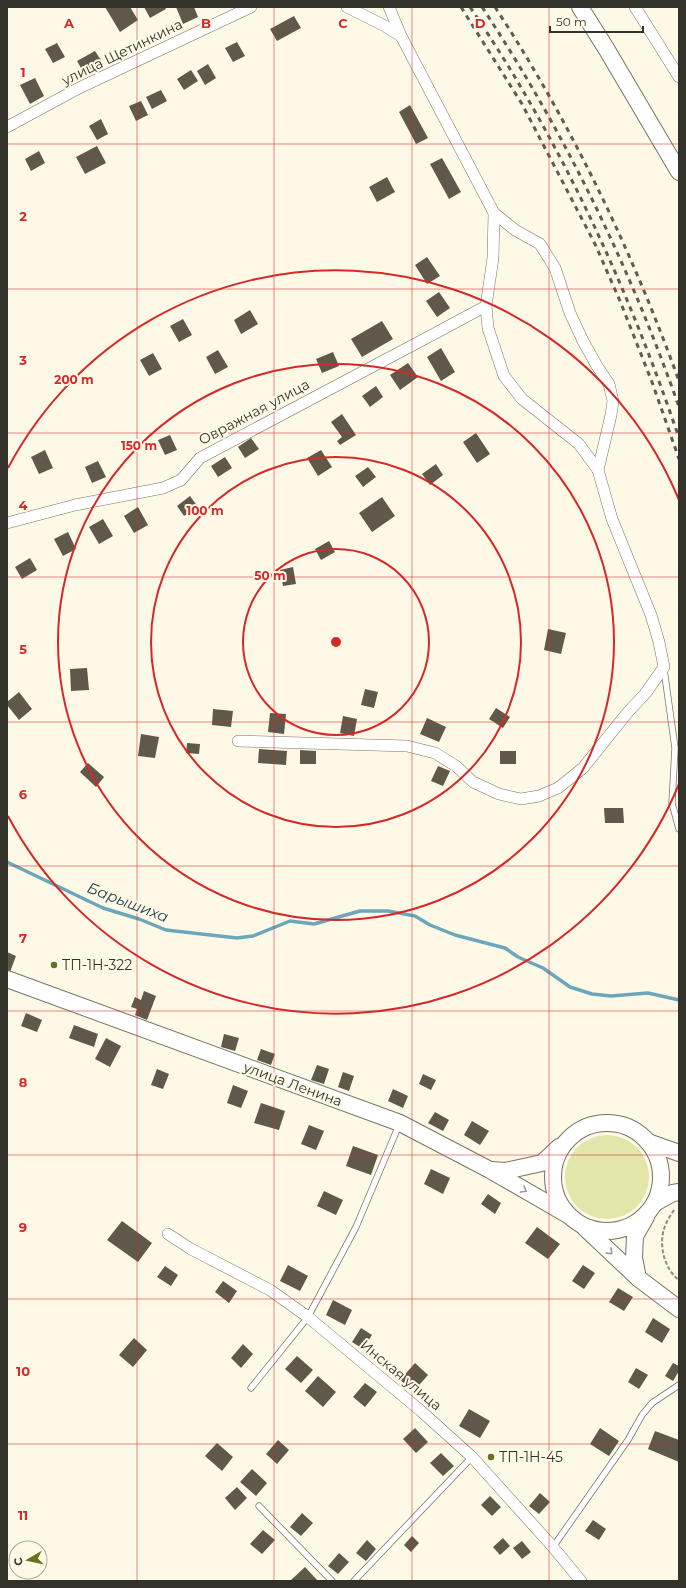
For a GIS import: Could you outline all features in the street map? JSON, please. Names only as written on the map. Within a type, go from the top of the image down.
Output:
[{"type":"main road","points":[[580,7],[679,172]]},
{"type":"main road","name":"улица Ленина","points":[[7,979],[400,1123],[490,1170],[568,1215]]},
{"type":"main road","points":[[490,1170],[505,1172],[542,1163],[576,1132],[593,1124],[610,1122],[626,1126],[641,1134],[648,1142],[659,1163],[661,1180],[652,1207],[635,1236],[634,1258],[638,1278]]},
{"type":"main road","points":[[648,1142],[679,1153]]},
{"type":"main road","points":[[562,1145],[554,1162],[552,1181],[557,1199],[568,1215],[583,1226],[638,1278],[679,1309]]},
{"type":"main road","points":[[583,1226],[601,1231],[620,1230],[636,1223],[652,1207],[672,1193],[679,1192]]},
{"type":"street","name":"улица Щетинкина","points":[[7,127],[79,88],[251,7]]},
{"type":"street","points":[[347,7],[401,36]]},
{"type":"street","points":[[389,7],[401,36],[494,213],[515,230],[540,244],[555,268],[570,313],[583,341],[609,384],[613,401],[612,415],[598,470]]},
{"type":"street","points":[[635,7],[679,77]]},
{"type":"street","points":[[238,741],[408,746],[435,754],[456,766],[473,782],[499,794],[521,799],[539,796],[558,788],[583,768],[628,712],[645,694],[664,667],[659,642],[651,615],[612,518],[598,470],[579,444],[522,399],[504,376],[488,328],[486,306],[493,258],[494,213]]},
{"type":"street","name":"Овражная улица","points":[[7,524],[75,505],[163,488],[181,480],[200,458],[486,306]]},
{"type":"street","name":"Инская улица","points":[[168,1234],[191,1249],[270,1290],[308,1317],[421,1411],[472,1457],[553,1547],[581,1581]]},
{"type":"lane","points":[[664,667],[675,748],[672,802],[679,829]]},
{"type":"lane","points":[[251,1388],[308,1317],[356,1227],[400,1123]]},
{"type":"lane","points":[[553,1547],[628,1440],[642,1415],[652,1403],[679,1385]]},
{"type":"lane","points":[[354,1581],[472,1457]]},
{"type":"lane","points":[[259,1506],[332,1581]]},
{"type":"path","points":[[674,1208],[664,1227],[662,1250],[674,1277],[679,1280]]},
{"type":"green space","points":[[607,1135],[615,1136],[630,1142],[642,1154],[648,1169],[648,1185],[642,1200],[630,1212],[615,1218],[607,1219],[599,1218],[584,1212],[572,1200],[566,1185],[565,1177],[566,1169],[572,1154],[584,1142],[599,1136]]},
{"type":"building","points":[[105,7],[130,7],[138,20],[120,32]]},
{"type":"building","points":[[144,7],[165,7],[166,9],[150,18]]},
{"type":"building","points":[[176,7],[194,7],[198,17],[183,24]]},
{"type":"building","points":[[294,16],[301,28],[277,41],[270,29]]},
{"type":"building","points":[[237,42],[245,56],[233,62],[225,48]]},
{"type":"building","points":[[57,43],[65,57],[53,63],[45,49]]},
{"type":"building","points":[[95,51],[104,65],[85,75],[77,61]]},
{"type":"building","points":[[208,64],[216,78],[205,85],[197,71]]},
{"type":"building","points":[[191,70],[198,81],[184,90],[177,79]]},
{"type":"building","points":[[35,78],[44,96],[30,104],[20,85]]},
{"type":"building","points":[[161,90],[167,101],[152,109],[146,97]]},
{"type":"building","points":[[141,101],[148,115],[136,121],[129,106]]},
{"type":"building","points":[[410,105],[428,138],[416,144],[399,112]]},
{"type":"building","points":[[101,119],[108,134],[97,140],[89,126]]},
{"type":"building","points":[[97,146],[106,163],[85,174],[76,157]]},
{"type":"building","points":[[39,151],[45,163],[31,171],[25,159]]},
{"type":"building","points":[[442,158],[461,192],[449,199],[430,164]]},
{"type":"building","points":[[387,177],[395,192],[377,202],[369,187]]},
{"type":"building","points":[[427,257],[440,276],[427,284],[415,265]]},
{"type":"building","points":[[439,292],[450,308],[437,317],[426,301]]},
{"type":"building","points":[[250,310],[258,324],[241,334],[234,320]]},
{"type":"building","points":[[183,319],[192,335],[179,342],[170,326]]},
{"type":"building","points":[[382,321],[393,339],[362,357],[351,339]]},
{"type":"building","points":[[441,348],[455,372],[441,381],[427,357]]},
{"type":"building","points":[[218,350],[228,367],[215,374],[206,357]]},
{"type":"building","points":[[333,352],[339,366],[322,373],[316,359]]},
{"type":"building","points":[[153,353],[162,369],[149,376],[140,360]]},
{"type":"building","points":[[408,363],[418,377],[400,390],[390,375]]},
{"type":"building","points":[[376,386],[383,397],[370,407],[362,396]]},
{"type":"building","points":[[342,414],[356,435],[340,445],[337,441],[342,437],[331,422]]},
{"type":"building","points":[[476,433],[490,454],[477,463],[463,442]]},
{"type":"building","points":[[170,435],[177,450],[165,455],[158,440]]},
{"type":"building","points":[[251,438],[259,449],[245,458],[238,447]]},
{"type":"building","points":[[45,450],[53,468],[39,474],[31,457]]},
{"type":"building","points":[[321,450],[332,467],[318,476],[307,458]]},
{"type":"building","points":[[225,457],[232,468],[218,477],[211,466]]},
{"type":"building","points":[[98,461],[106,477],[92,483],[85,467]]},
{"type":"building","points":[[436,464],[443,475],[430,485],[422,474]]},
{"type":"building","points":[[368,467],[376,477],[363,487],[355,476]]},
{"type":"building","points":[[190,496],[198,507],[184,516],[177,506]]},
{"type":"building","points":[[382,497],[395,516],[372,532],[359,513]]},
{"type":"building","points":[[138,507],[148,525],[134,533],[124,516]]},
{"type":"building","points":[[103,519],[113,536],[99,544],[89,527]]},
{"type":"building","points":[[68,532],[76,549],[63,556],[54,539]]},
{"type":"building","points":[[329,541],[335,552],[321,560],[315,549]]},
{"type":"building","points":[[30,558],[37,570],[22,579],[15,567]]},
{"type":"building","points":[[293,567],[296,584],[283,586],[280,570]]},
{"type":"building","points":[[548,629],[566,633],[561,654],[544,650]]},
{"type":"building","points":[[87,668],[89,690],[71,691],[70,669]]},
{"type":"building","points":[[365,689],[378,692],[374,708],[361,705]]},
{"type":"building","points":[[19,692],[32,709],[19,720],[7,705],[7,702]]},
{"type":"building","points":[[496,708],[510,717],[503,728],[489,719]]},
{"type":"building","points":[[213,709],[233,711],[231,727],[212,725]]},
{"type":"building","points":[[270,713],[286,714],[284,734],[268,732]]},
{"type":"building","points":[[343,716],[357,719],[354,736],[340,733]]},
{"type":"building","points":[[427,718],[446,727],[439,742],[420,734]]},
{"type":"building","points":[[141,734],[159,737],[155,758],[138,756]]},
{"type":"building","points":[[187,743],[200,744],[199,754],[186,753]]},
{"type":"building","points":[[259,749],[287,751],[286,765],[258,763]]},
{"type":"building","points":[[300,750],[316,751],[316,764],[300,764]]},
{"type":"building","points":[[500,751],[516,751],[516,764],[500,764]]},
{"type":"building","points":[[88,763],[104,777],[96,787],[80,772]]},
{"type":"building","points":[[438,766],[450,771],[443,786],[431,781]]},
{"type":"building","points":[[604,808],[623,808],[624,823],[605,823]]},
{"type":"building","points":[[7,952],[16,956],[10,972],[7,971]]},
{"type":"building","points":[[144,991],[156,996],[147,1020],[135,1015],[137,1009],[131,1007],[135,997],[141,1000]]},
{"type":"building","points":[[26,1013],[42,1020],[37,1032],[21,1026]]},
{"type":"building","points":[[74,1025],[98,1034],[94,1047],[69,1038]]},
{"type":"building","points":[[224,1034],[239,1038],[235,1051],[221,1047]]},
{"type":"building","points":[[106,1038],[121,1046],[110,1067],[95,1059]]},
{"type":"building","points":[[261,1049],[275,1054],[271,1065],[257,1060]]},
{"type":"building","points":[[317,1065],[329,1069],[324,1084],[311,1080]]},
{"type":"building","points":[[157,1069],[169,1074],[163,1089],[151,1085]]},
{"type":"building","points":[[343,1072],[354,1076],[349,1091],[338,1087]]},
{"type":"building","points":[[423,1074],[436,1080],[431,1090],[419,1084]]},
{"type":"building","points":[[233,1085],[248,1091],[241,1108],[227,1103]]},
{"type":"building","points":[[393,1089],[408,1096],[403,1108],[388,1101]]},
{"type":"building","points":[[261,1103],[285,1111],[279,1130],[254,1123]]},
{"type":"building","points":[[435,1112],[449,1120],[443,1131],[428,1123]]},
{"type":"building","points":[[472,1121],[489,1131],[480,1145],[464,1135]]},
{"type":"building","points":[[309,1125],[324,1131],[316,1150],[301,1144]]},
{"type":"building","points":[[353,1146],[378,1155],[371,1175],[346,1166]]},
{"type":"building","points":[[431,1169],[450,1178],[443,1194],[424,1184]]},
{"type":"building","points":[[324,1191],[343,1200],[336,1215],[317,1206]]},
{"type":"building","points":[[488,1194],[501,1203],[495,1214],[481,1204]]},
{"type":"building","points":[[122,1221],[152,1243],[138,1262],[107,1240]]},
{"type":"building","points":[[537,1227],[560,1244],[548,1259],[525,1243]]},
{"type":"building","points":[[288,1265],[308,1276],[300,1291],[280,1281]]},
{"type":"building","points":[[583,1265],[595,1273],[584,1289],[572,1281]]},
{"type":"building","points":[[165,1266],[178,1275],[171,1286],[157,1277]]},
{"type":"building","points":[[223,1281],[237,1291],[229,1303],[215,1292]]},
{"type":"building","points":[[618,1288],[633,1297],[624,1311],[609,1302]]},
{"type":"building","points":[[333,1300],[352,1310],[345,1325],[326,1315]]},
{"type":"building","points":[[653,1318],[670,1329],[662,1343],[645,1332]]},
{"type":"building","points":[[361,1328],[372,1335],[363,1349],[352,1342]]},
{"type":"building","points":[[134,1338],[147,1350],[133,1367],[119,1355]]},
{"type":"building","points":[[243,1344],[253,1354],[241,1368],[231,1358]]},
{"type":"building","points":[[297,1356],[313,1370],[301,1383],[285,1369]]},
{"type":"building","points":[[415,1363],[428,1375],[414,1391],[400,1380]]},
{"type":"building","points":[[673,1363],[679,1366],[679,1371],[673,1381],[665,1376]]},
{"type":"building","points":[[636,1368],[648,1375],[639,1389],[628,1382]]},
{"type":"building","points":[[318,1376],[336,1392],[323,1407],[305,1391]]},
{"type":"building","points":[[365,1383],[377,1392],[365,1407],[353,1397]]},
{"type":"building","points":[[469,1409],[490,1421],[480,1438],[459,1426]]},
{"type":"building","points":[[415,1428],[428,1442],[416,1453],[403,1439]]},
{"type":"building","points":[[600,1428],[619,1441],[609,1456],[590,1444]]},
{"type":"building","points":[[655,1431],[679,1440],[679,1462],[648,1449]]},
{"type":"building","points":[[278,1440],[289,1450],[277,1464],[266,1454]]},
{"type":"building","points":[[217,1443],[233,1457],[222,1471],[205,1456]]},
{"type":"building","points":[[441,1453],[454,1466],[443,1476],[430,1463]]},
{"type":"building","points":[[252,1469],[267,1483],[256,1496],[240,1482]]},
{"type":"building","points":[[237,1487],[247,1498],[235,1510],[225,1498]]},
{"type":"building","points":[[540,1493],[550,1502],[539,1514],[529,1506]]},
{"type":"building","points":[[490,1496],[501,1507],[492,1516],[481,1505]]},
{"type":"building","points":[[302,1513],[313,1523],[301,1536],[290,1527]]},
{"type":"building","points":[[593,1520],[606,1529],[599,1540],[585,1531]]},
{"type":"building","points":[[263,1530],[275,1540],[262,1554],[250,1544]]},
{"type":"building","points":[[412,1536],[419,1543],[411,1552],[404,1545]]},
{"type":"building","points":[[503,1538],[510,1546],[500,1555],[493,1547]]},
{"type":"building","points":[[367,1540],[376,1549],[366,1561],[356,1553]]},
{"type":"building","points":[[522,1541],[531,1552],[522,1559],[513,1548]]},
{"type":"building","points":[[339,1553],[349,1562],[338,1574],[328,1566]]},
{"type":"building","points":[[305,1567],[318,1581],[290,1581]]},
{"type":"waterway","name":"Барышиха","points":[[7,862],[103,908],[139,919],[166,930],[237,938],[253,936],[290,921],[314,924],[360,911],[388,911],[415,916],[430,925],[455,935],[505,948],[518,957],[543,968],[570,987],[592,994],[611,996],[648,993],[679,1000]]},
{"type":"railway","points":[[461,7],[522,104],[595,244],[620,301],[652,382],[679,459]]},
{"type":"railway","points":[[470,7],[503,57],[533,109],[589,215],[637,326],[679,438]]},
{"type":"railway","points":[[482,7],[540,102],[593,201],[639,303],[679,407]]},
{"type":"railway","points":[[495,7],[549,96],[598,189],[641,284],[679,381]]},
{"type":"place","name":"ТП-1Н-322","points":[[54,965]]},
{"type":"place","name":"ТП-1Н-45","points":[[491,1457]]}]
